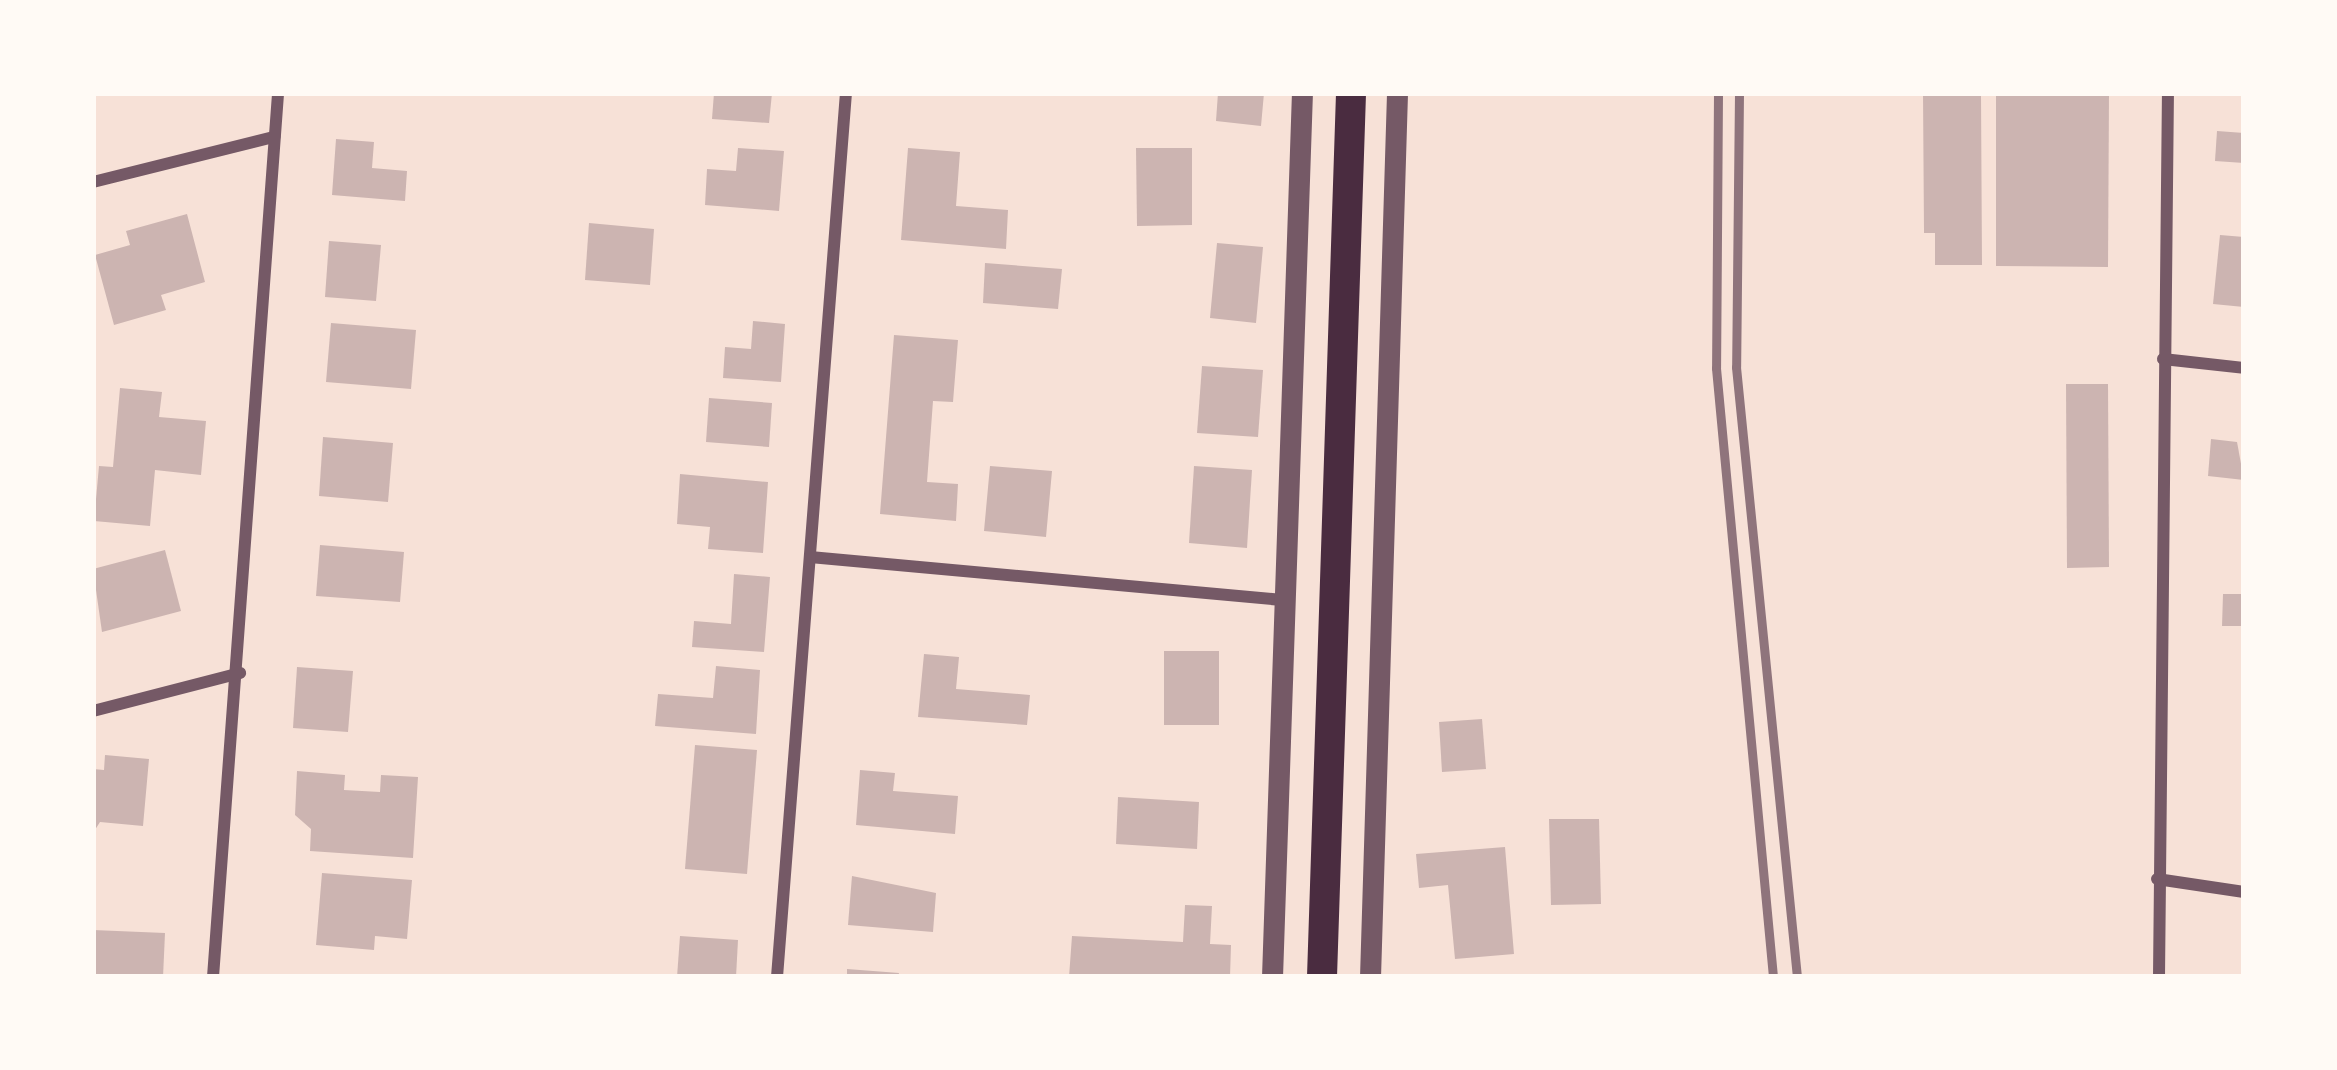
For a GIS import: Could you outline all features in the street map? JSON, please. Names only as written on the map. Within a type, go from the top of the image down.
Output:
[{"type":"main road","points":[[1322,977],[1351,93]]},
{"type":"street","points":[[213,977],[240,673],[278,93]]},
{"type":"street","points":[[777,977],[846,93]]},
{"type":"street","points":[[1272,977],[1302,93]]},
{"type":"street","points":[[1370,977],[1397,93]]},
{"type":"street","points":[[2158,977],[2168,93]]},
{"type":"street","points":[[93,182],[274,137]]},
{"type":"street","points":[[2163,358],[2244,368]]},
{"type":"street","points":[[810,557],[1285,600]]},
{"type":"street","points":[[93,711],[240,673]]},
{"type":"street","points":[[2157,879],[2244,892]]},
{"type":"building","points":[[714,93],[772,93],[769,123],[712,119]]},
{"type":"building","points":[[1218,93],[1264,93],[1261,126],[1216,121]]},
{"type":"building","points":[[1923,93],[1981,93],[1982,265],[1935,265],[1935,233],[1924,233]]},
{"type":"building","points":[[1996,93],[2109,93],[2108,267],[1996,266]]},
{"type":"building","points":[[2217,131],[2244,133],[2244,163],[2215,161]]},
{"type":"building","points":[[336,139],[374,142],[372,168],[407,171],[405,201],[332,195]]},
{"type":"building","points":[[738,148],[784,151],[779,211],[705,205],[707,169],[736,171]]},
{"type":"building","points":[[908,148],[960,152],[956,206],[1008,210],[1006,249],[901,240]]},
{"type":"building","points":[[1136,148],[1192,148],[1192,225],[1137,226]]},
{"type":"building","points":[[187,214],[205,282],[161,295],[166,310],[114,325],[95,255],[130,245],[126,231]]},
{"type":"building","points":[[589,223],[654,229],[650,285],[585,280]]},
{"type":"building","points":[[2220,235],[2244,237],[2244,307],[2213,304]]},
{"type":"building","points":[[329,241],[381,245],[376,301],[325,297]]},
{"type":"building","points":[[1217,243],[1263,247],[1256,323],[1210,318]]},
{"type":"building","points":[[985,263],[1062,269],[1058,309],[983,303]]},
{"type":"building","points":[[753,321],[785,324],[781,382],[723,378],[725,347],[751,349]]},
{"type":"building","points":[[331,323],[416,330],[411,389],[326,382]]},
{"type":"building","points":[[894,335],[958,340],[953,402],[933,401],[927,482],[958,484],[956,521],[880,514]]},
{"type":"building","points":[[1202,366],[1263,370],[1258,437],[1197,433]]},
{"type":"building","points":[[2066,384],[2108,384],[2109,567],[2067,568]]},
{"type":"building","points":[[120,388],[162,392],[159,417],[206,421],[201,475],[155,470],[150,526],[94,521],[99,466],[113,467]]},
{"type":"building","points":[[709,398],[772,403],[769,447],[706,442]]},
{"type":"building","points":[[323,437],[393,443],[388,502],[319,496]]},
{"type":"building","points":[[2211,439],[2237,442],[2244,480],[2208,476]]},
{"type":"building","points":[[990,466],[1052,471],[1046,537],[984,531]]},
{"type":"building","points":[[1194,466],[1252,470],[1247,548],[1189,543]]},
{"type":"building","points":[[680,474],[768,482],[763,553],[708,549],[710,527],[677,524]]},
{"type":"building","points":[[320,545],[404,552],[400,602],[316,596]]},
{"type":"building","points":[[165,550],[181,611],[102,632],[93,569]]},
{"type":"building","points":[[734,574],[770,577],[764,652],[692,647],[694,621],[731,624]]},
{"type":"building","points":[[2223,594],[2244,594],[2244,626],[2222,626]]},
{"type":"building","points":[[1164,651],[1219,651],[1219,725],[1164,725]]},
{"type":"building","points":[[924,654],[959,657],[956,689],[1030,695],[1027,725],[918,717]]},
{"type":"building","points":[[716,666],[760,670],[756,734],[655,726],[658,694],[713,698]]},
{"type":"building","points":[[297,667],[353,671],[348,732],[293,728]]},
{"type":"building","points":[[1482,719],[1486,769],[1442,772],[1439,722]]},
{"type":"building","points":[[695,745],[757,750],[747,874],[685,869]]},
{"type":"building","points":[[105,755],[149,759],[143,826],[100,822],[93,833],[93,769],[104,770]]},
{"type":"building","points":[[860,770],[895,773],[893,791],[958,796],[955,834],[856,825]]},
{"type":"building","points":[[297,771],[345,775],[344,790],[380,792],[381,775],[418,777],[413,858],[310,851],[311,829],[295,815]]},
{"type":"building","points":[[1118,797],[1199,802],[1197,849],[1116,844]]},
{"type":"building","points":[[1549,819],[1599,819],[1601,904],[1551,905]]},
{"type":"building","points":[[1505,847],[1514,954],[1455,959],[1448,885],[1419,888],[1416,854]]},
{"type":"building","points":[[322,873],[412,880],[407,939],[375,936],[374,950],[316,945]]},
{"type":"building","points":[[852,876],[936,893],[933,932],[848,925]]},
{"type":"building","points":[[1185,905],[1212,906],[1210,944],[1231,945],[1230,977],[1069,977],[1072,936],[1183,942]]},
{"type":"building","points":[[93,930],[165,933],[163,977],[93,977]]},
{"type":"building","points":[[680,936],[738,940],[736,977],[677,977]]},
{"type":"building","points":[[847,969],[899,973],[898,977],[847,977]]},
{"type":"railway","points":[[1718,93],[1716,368],[1773,977]]},
{"type":"railway","points":[[1739,93],[1736,367],[1797,977]]}]
